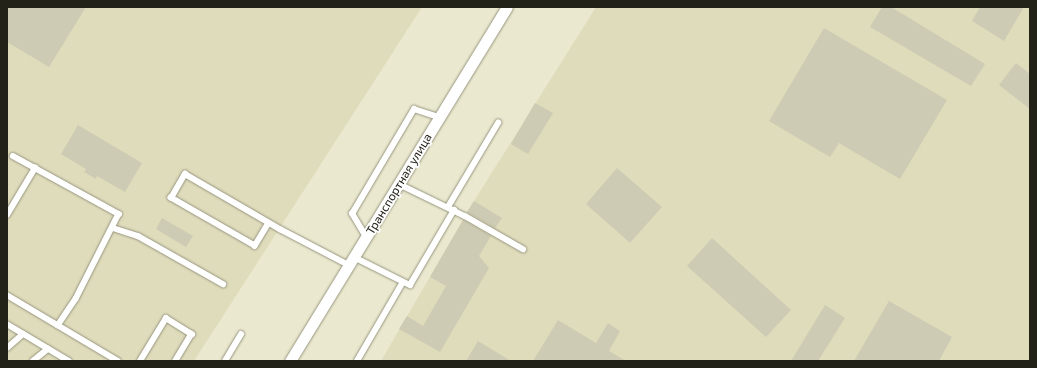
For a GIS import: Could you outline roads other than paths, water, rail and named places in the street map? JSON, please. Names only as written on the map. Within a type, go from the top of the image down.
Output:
[{"type":"street","name":"Транспортная улица","points":[[290,361],[400,184],[439,117],[507,7]]},
{"type":"lane","points":[[366,237],[352,214],[414,109],[439,117]]},
{"type":"lane","points":[[448,208],[498,123]]},
{"type":"lane","points":[[13,156],[119,214],[76,299],[58,326]]},
{"type":"lane","points":[[7,215],[35,168]]},
{"type":"lane","points":[[269,223],[255,246],[171,198],[185,174],[269,223],[351,261],[410,285],[454,210]]},
{"type":"lane","points":[[400,184],[454,210],[523,249]]},
{"type":"lane","points":[[113,228],[138,236],[223,284]]},
{"type":"lane","points":[[357,361],[403,282]]},
{"type":"lane","points":[[7,295],[118,361]]},
{"type":"lane","points":[[140,361],[166,318],[192,334],[176,361]]},
{"type":"lane","points":[[7,324],[69,361]]},
{"type":"lane","points":[[7,348],[23,334]]},
{"type":"lane","points":[[225,361],[241,334]]},
{"type":"lane","points":[[34,361],[48,349]]}]
